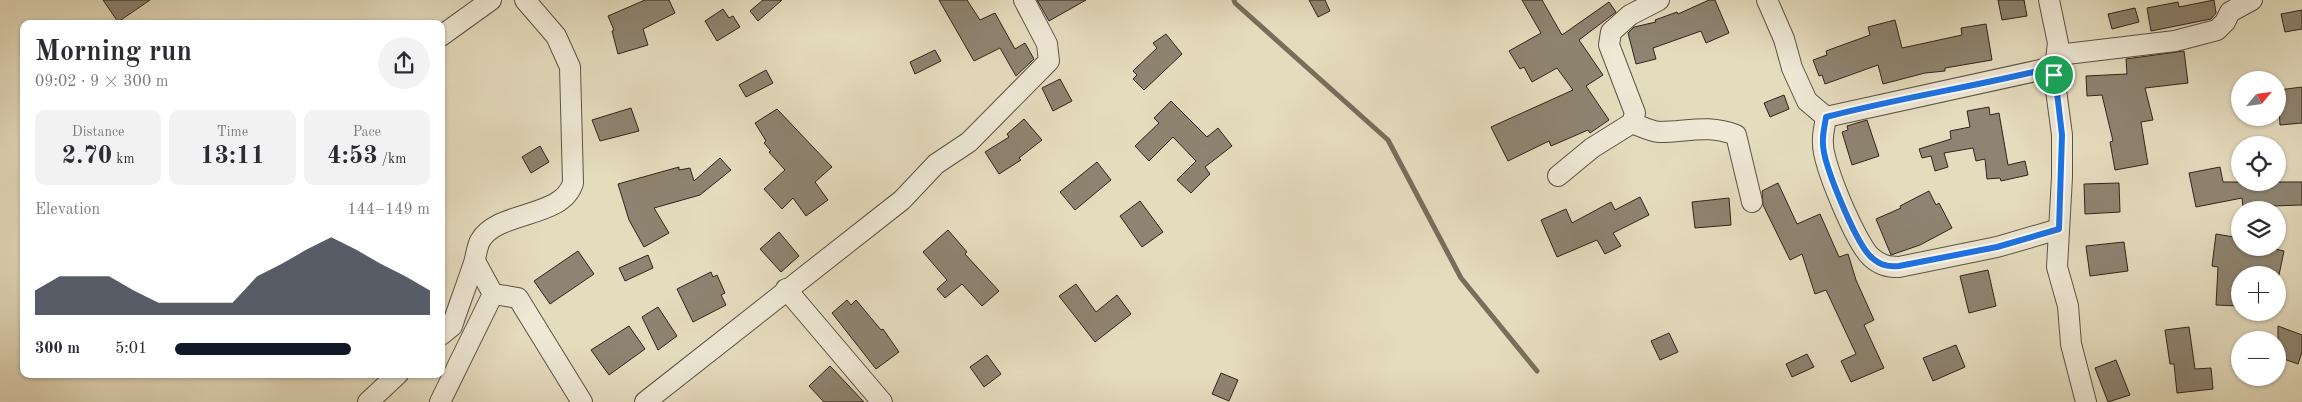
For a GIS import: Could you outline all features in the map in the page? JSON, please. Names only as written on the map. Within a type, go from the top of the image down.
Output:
[{"type":"street","points":[[445,33],[491,0]]},
{"type":"street","points":[[445,332],[452,326],[475,261],[480,240],[497,225],[520,218],[564,198],[570,192],[573,183],[570,67],[556,36],[525,0]]},
{"type":"street","points":[[645,402],[786,289],[902,200],[936,164],[969,142],[1049,61],[1047,44],[1024,0]]},
{"type":"street","points":[[1558,176],[1592,148],[1632,123],[1635,114],[1609,45],[1611,32],[1630,15],[1659,0]]},
{"type":"street","points":[[1767,0],[1784,39],[1792,68],[1807,101],[1826,117]]},
{"type":"street","points":[[2049,0],[2058,43],[2056,61],[2062,135],[2057,267],[2068,306],[2071,344],[2086,402]]},
{"type":"street","points":[[1826,117],[1908,98],[2003,80],[2056,61],[2175,41],[2217,30],[2225,22],[2230,12],[2252,0]]},
{"type":"street","points":[[1826,117],[1822,144],[1831,181],[1870,256],[1886,267],[1997,247],[2059,229]]},
{"type":"street","points":[[1632,123],[1656,132],[1705,128],[1722,130],[1736,136],[1752,202]]},
{"type":"street","points":[[475,261],[493,294]]},
{"type":"street","points":[[786,289],[882,402]]},
{"type":"street","points":[[440,402],[493,294]]},
{"type":"street","points":[[493,294],[518,298],[582,402]]},
{"type":"street","points":[[368,402],[394,378]]},
{"type":"building","points":[[103,0],[150,0],[121,20],[117,20]]},
{"type":"building","points":[[645,0],[669,0],[675,13],[643,29],[648,45],[618,54],[612,31],[614,30],[608,16]]},
{"type":"building","points":[[763,0],[782,0],[758,21],[750,11]]},
{"type":"building","points":[[939,0],[967,0],[980,20],[995,13],[1015,49],[1025,43],[1034,59],[1016,76],[1000,48],[974,61]]},
{"type":"building","points":[[1037,0],[1086,0],[1049,21]]},
{"type":"building","points":[[1309,0],[1325,0],[1330,11],[1318,17]]},
{"type":"building","points":[[1522,0],[1542,0],[1562,35],[1609,2],[1616,12],[1579,40],[1603,75],[1586,86],[1609,120],[1590,133],[1588,130],[1551,146],[1549,141],[1508,161],[1491,127],[1573,90],[1557,68],[1532,82],[1524,67],[1520,69],[1509,51],[1541,33]]},
{"type":"building","points":[[1709,0],[1715,0],[1729,33],[1706,43],[1701,31],[1653,48],[1656,59],[1636,64],[1628,33],[1634,27],[1656,22],[1655,20],[1677,12],[1678,14]]},
{"type":"building","points":[[1998,0],[2024,0],[2027,16],[2002,20]]},
{"type":"building","points":[[2214,0],[2216,13],[2211,19],[2151,31],[2147,8],[2178,2],[2179,7]]},
{"type":"building","points":[[2135,8],[2139,22],[2112,29],[2108,14]]},
{"type":"building","points":[[723,9],[729,18],[733,16],[740,27],[717,41],[705,21]]},
{"type":"building","points":[[2302,10],[2302,29],[2285,32],[2281,14]]},
{"type":"building","points":[[1895,20],[1902,48],[1962,35],[1961,28],[1986,24],[1992,60],[1945,68],[1945,71],[1925,73],[1883,84],[1878,65],[1825,84],[1822,75],[1819,76],[1813,60],[1827,55],[1826,51],[1870,35],[1868,27]]},
{"type":"building","points":[[1166,34],[1182,54],[1144,90],[1133,79],[1137,75],[1133,71],[1157,48],[1153,43]]},
{"type":"building","points":[[935,50],[941,61],[915,74],[910,62]]},
{"type":"building","points":[[2184,51],[2188,83],[2145,88],[2153,120],[2141,122],[2148,164],[2115,170],[2110,142],[2113,141],[2102,95],[2087,96],[2086,76],[2127,74],[2126,59]]},
{"type":"building","points":[[766,70],[773,83],[746,97],[739,85]]},
{"type":"building","points":[[1060,79],[1072,101],[1053,111],[1042,88]]},
{"type":"building","points":[[2302,87],[2302,123],[2286,124],[2286,89]]},
{"type":"building","points":[[1784,95],[1789,109],[1770,117],[1764,103]]},
{"type":"building","points":[[1171,101],[1207,137],[1218,128],[1232,146],[1205,167],[1210,174],[1191,193],[1177,180],[1196,161],[1173,137],[1149,161],[1135,146],[1159,123],[1154,118]]},
{"type":"building","points":[[1989,107],[1990,115],[1999,113],[2008,165],[2025,161],[2028,175],[2001,181],[2000,178],[1987,179],[1985,159],[1976,161],[1973,148],[1944,153],[1948,167],[1935,171],[1931,156],[1922,158],[1919,149],[1951,139],[1950,131],[1970,127],[1967,111]]},
{"type":"building","points":[[631,108],[639,131],[600,141],[592,120]]},
{"type":"building","points":[[777,109],[832,167],[815,182],[828,200],[806,216],[793,198],[782,209],[764,189],[785,170],[769,152],[771,151],[764,143],[766,141],[755,123]]},
{"type":"building","points":[[1024,119],[1042,140],[1019,158],[1021,160],[999,174],[985,152],[1009,137],[1007,134]]},
{"type":"building","points":[[1867,120],[1879,156],[1852,165],[1842,132],[1848,130],[1847,126]]},
{"type":"building","points":[[540,146],[549,162],[531,173],[522,157]]},
{"type":"building","points":[[720,158],[731,170],[700,195],[654,208],[669,233],[644,247],[629,220],[618,184],[679,167],[679,170],[690,168],[694,181]]},
{"type":"building","points":[[1097,162],[1111,180],[1075,210],[1060,192]]},
{"type":"building","points":[[2220,167],[2223,182],[2231,182],[2231,191],[2286,191],[2286,182],[2302,182],[2302,205],[2286,206],[2286,201],[2242,201],[2242,198],[2196,207],[2189,173]]},
{"type":"building","points":[[1778,183],[1797,224],[1820,214],[1839,257],[1848,254],[1856,280],[1874,320],[1864,325],[1884,368],[1851,382],[1841,361],[1856,354],[1826,290],[1815,294],[1802,254],[1790,260],[1763,205],[1762,191]]},
{"type":"building","points":[[2119,183],[2120,212],[2085,214],[2084,184]]},
{"type":"building","points":[[1929,191],[1936,205],[1939,203],[1952,228],[1920,245],[1891,255],[1876,219],[1901,208],[1900,206]]},
{"type":"building","points":[[1640,197],[1649,215],[1613,233],[1621,246],[1605,254],[1597,240],[1557,257],[1541,220],[1566,209],[1572,223],[1611,202],[1615,210]]},
{"type":"building","points":[[1729,198],[1731,225],[1695,228],[1692,202]]},
{"type":"building","points":[[1140,201],[1163,232],[1142,247],[1120,216]]},
{"type":"building","points":[[948,230],[967,252],[965,254],[999,291],[982,306],[962,284],[945,298],[937,289],[947,280],[923,252]]},
{"type":"building","points":[[779,232],[799,256],[781,272],[760,249]]},
{"type":"building","points":[[2216,234],[2231,236],[2231,256],[2283,256],[2281,266],[2231,266],[2231,306],[2216,305],[2218,267],[2212,266]]},
{"type":"building","points":[[2124,242],[2128,271],[2090,276],[2086,246]]},
{"type":"building","points":[[578,251],[594,274],[550,304],[534,281]]},
{"type":"building","points":[[648,255],[653,268],[625,281],[619,268]]},
{"type":"building","points":[[1988,270],[1996,306],[1969,313],[1960,276]]},
{"type":"building","points":[[711,272],[713,277],[717,275],[725,293],[721,295],[726,305],[693,322],[677,289]]},
{"type":"building","points":[[1076,284],[1096,312],[1117,295],[1131,314],[1095,342],[1059,296]]},
{"type":"building","points":[[847,300],[851,305],[856,300],[881,330],[883,329],[899,352],[876,369],[832,313]]},
{"type":"building","points":[[658,307],[677,336],[658,350],[642,317]]},
{"type":"building","points":[[629,326],[645,349],[609,375],[591,350]]},
{"type":"building","points":[[2278,326],[2302,335],[2302,352],[2298,364],[2286,360],[2286,331],[2278,331]]},
{"type":"building","points":[[2189,327],[2195,369],[2211,368],[2213,389],[2177,393],[2174,364],[2170,364],[2165,330]]},
{"type":"building","points":[[1669,333],[1678,352],[1660,360],[1651,341]]},
{"type":"building","points":[[1956,345],[1965,367],[1933,381],[1923,358]]},
{"type":"building","points":[[1807,354],[1814,367],[1792,377],[1786,364]]},
{"type":"building","points":[[987,355],[1001,374],[984,387],[970,367]]},
{"type":"building","points":[[2116,360],[2130,395],[2108,402],[2095,368]]},
{"type":"building","points":[[830,366],[864,402],[824,402],[809,386]]},
{"type":"building","points":[[1221,373],[1238,380],[1229,401],[1212,394]]},
{"type":"waterway","points":[[1234,0],[1235,3],[1388,140],[1461,278],[1537,371]]},
{"type":"route","points":[[2054,67],[2054,75],[2062,135],[2059,229],[1997,247],[1899,266],[1886,267],[1870,256],[1831,181],[1822,144],[1826,117],[1917,96],[2003,80],[2054,67]]}]
